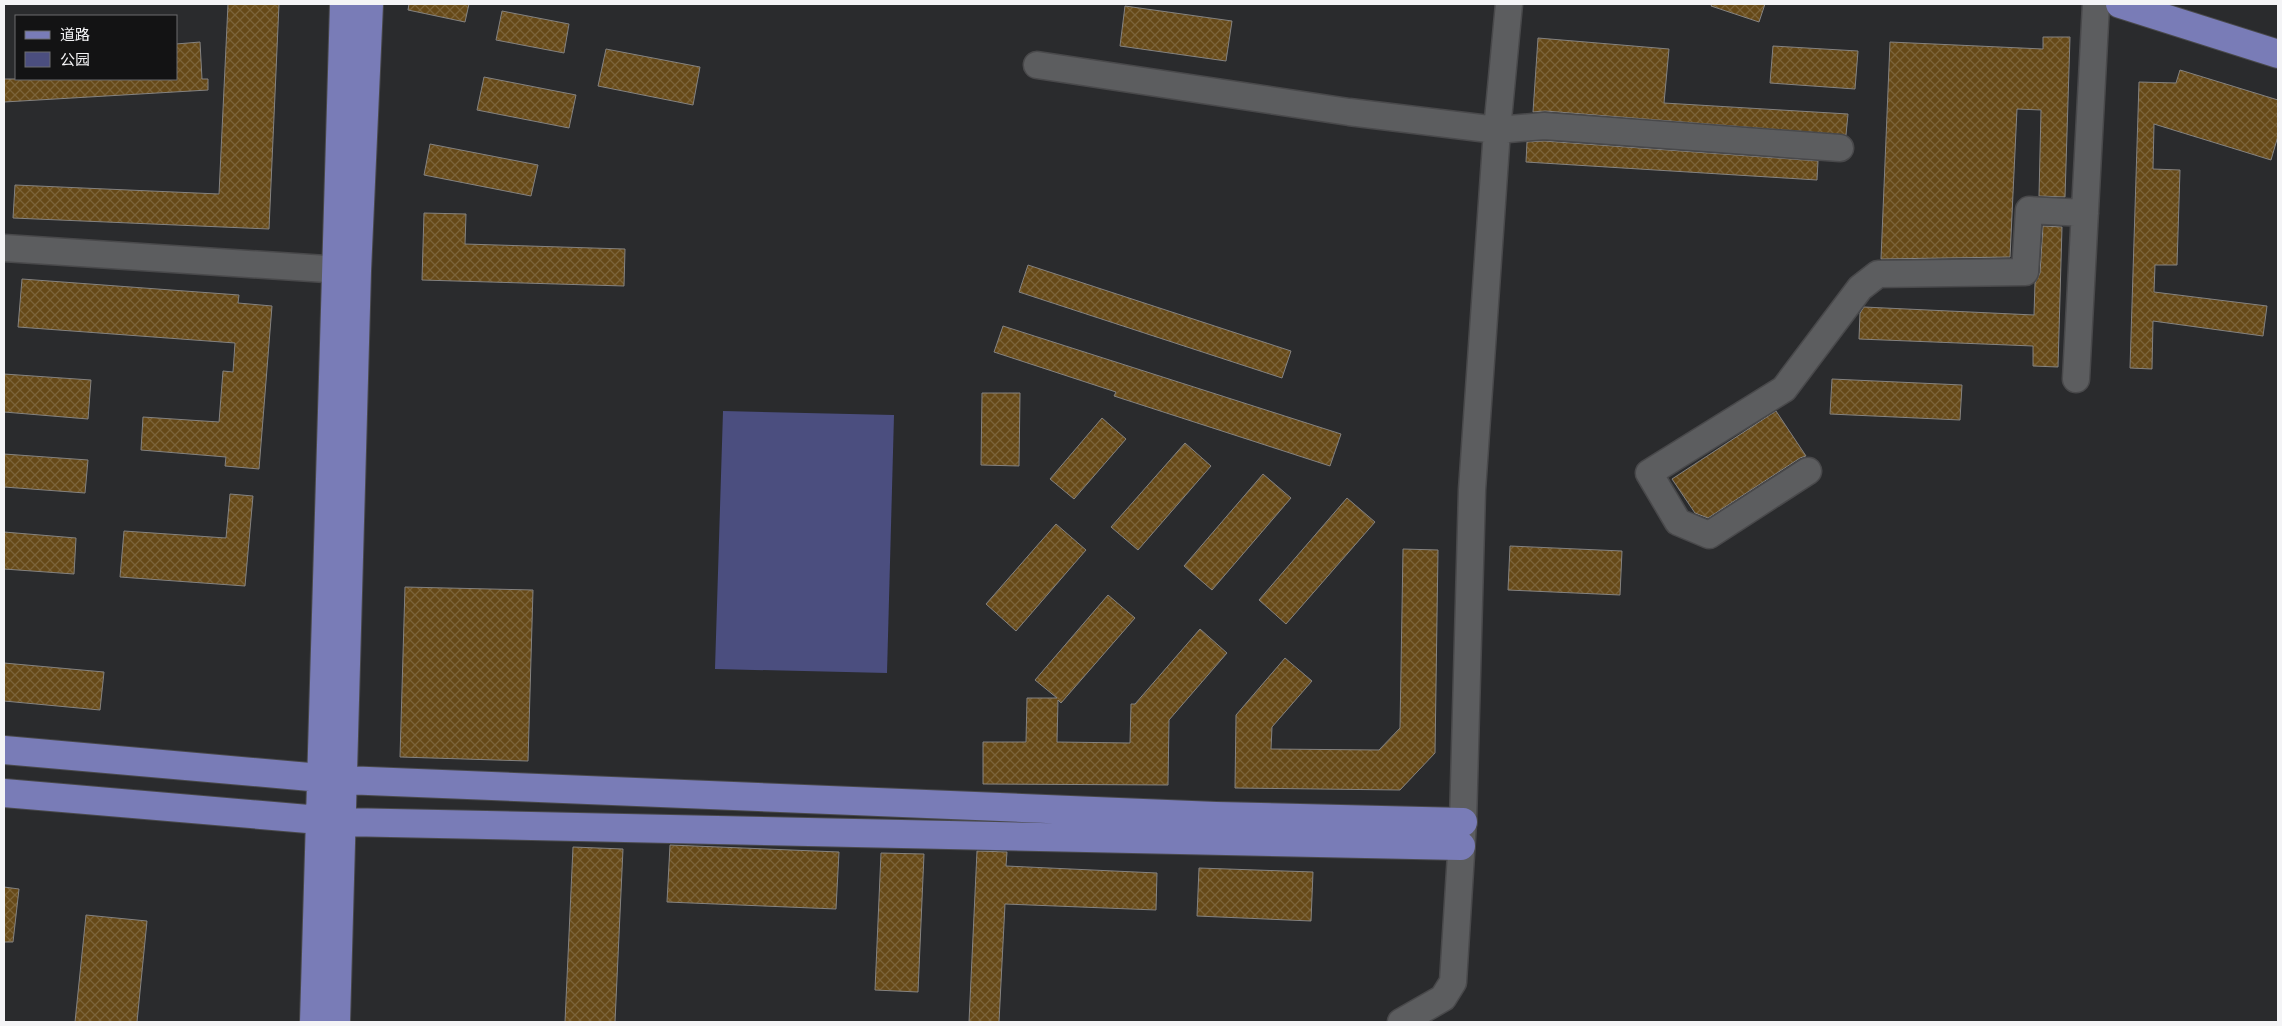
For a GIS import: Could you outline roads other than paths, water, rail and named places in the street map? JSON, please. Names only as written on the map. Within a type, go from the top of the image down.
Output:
[{"type":"main road","points":[[336,1022],[332,821],[347,270],[344,4]]},
{"type":"main road","points":[[347,270],[369,4]]},
{"type":"main road","points":[[2120,4],[2278,54]]},
{"type":"main road","points":[[4,750],[333,779],[1216,816],[1462,834]]},
{"type":"main road","points":[[4,793],[332,821],[1462,834]]},
{"type":"main road","points":[[314,1022],[332,821]]},
{"type":"street","points":[[1401,1022],[1443,998],[1453,982],[1462,834],[1472,490],[1497,130],[1509,4]]},
{"type":"street","points":[[2076,379],[2096,4]]},
{"type":"street","points":[[1037,65],[1350,112],[1497,130],[1544,126],[1840,148]]},
{"type":"street","points":[[1808,471],[1708,535],[1678,522],[1649,473],[1784,389],[1860,288],[1878,274],[2025,272],[2028,210],[2085,213]]},
{"type":"street","points":[[4,248],[347,270]]}]
